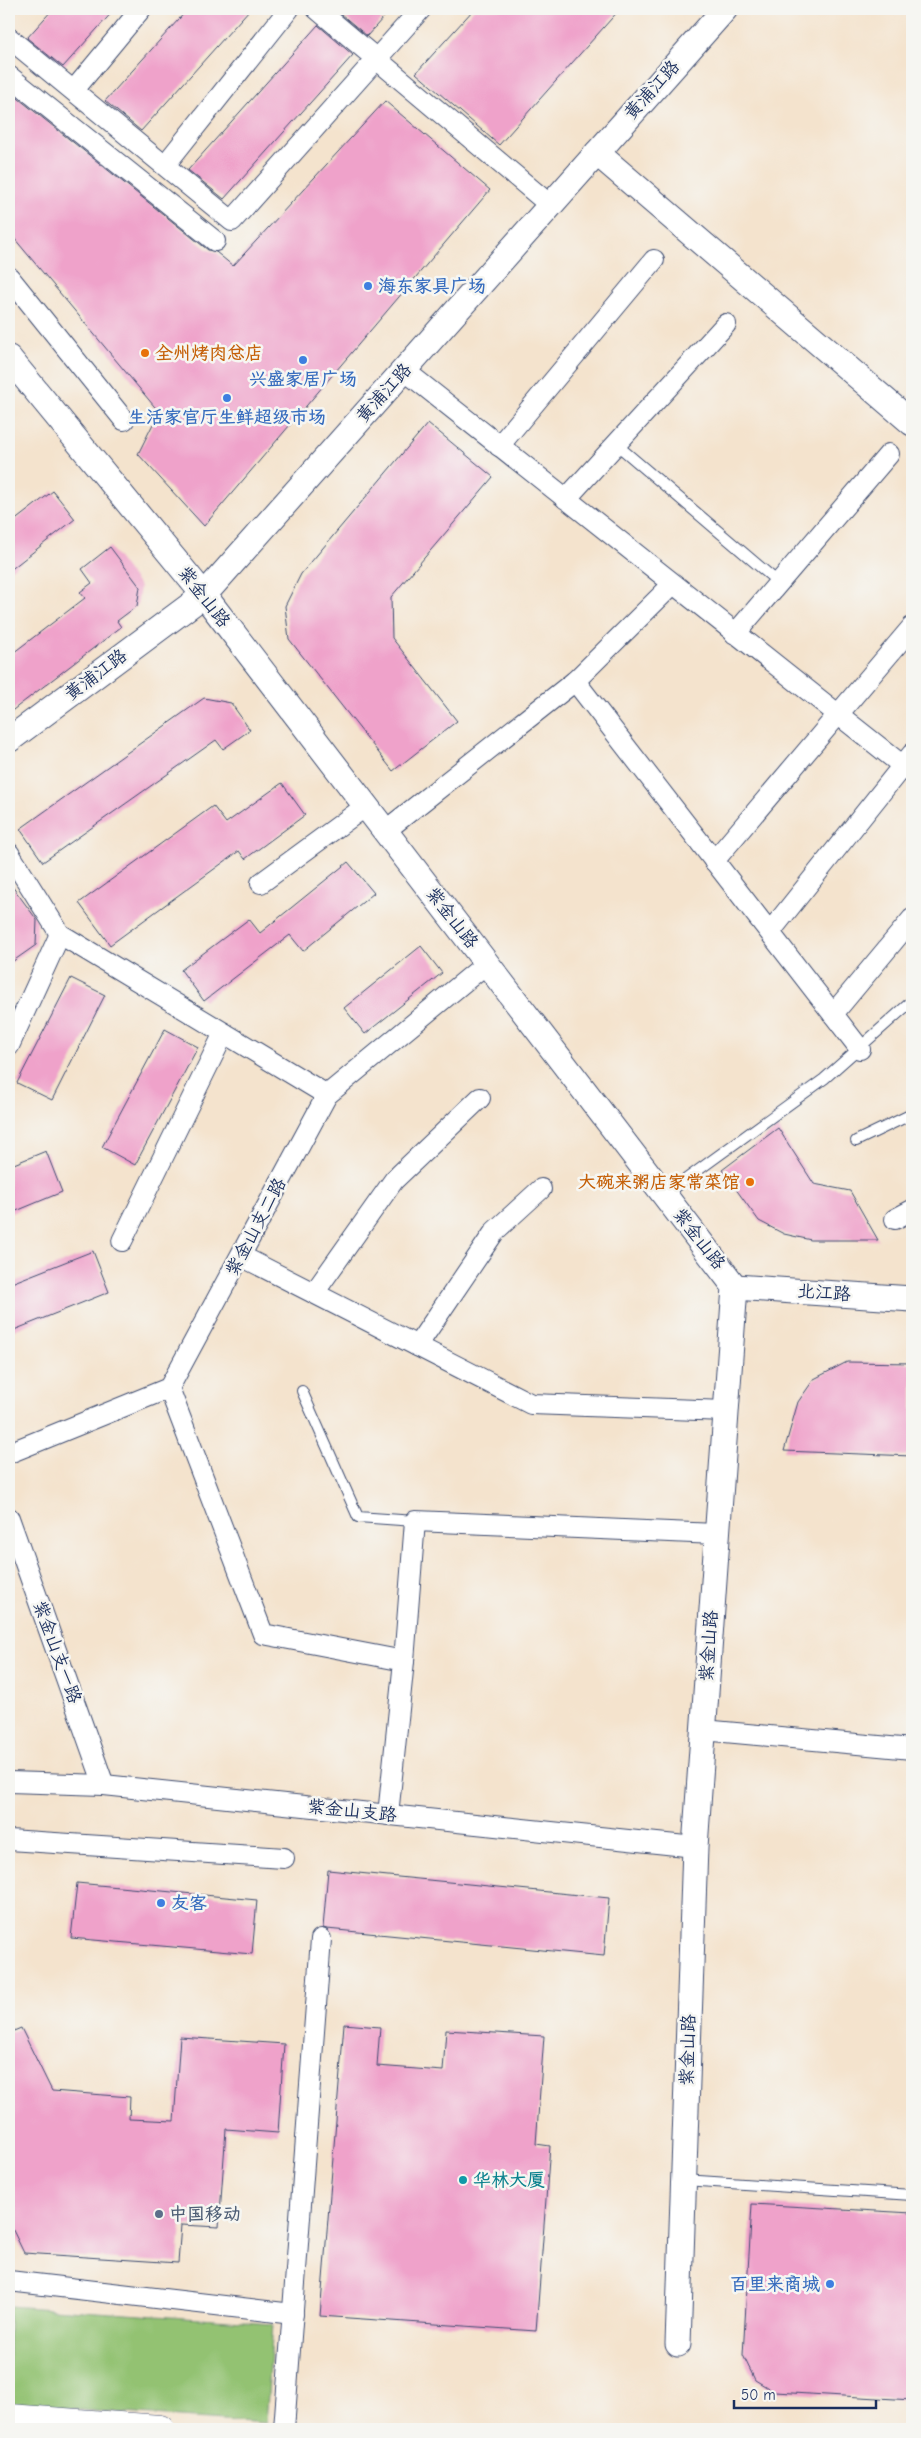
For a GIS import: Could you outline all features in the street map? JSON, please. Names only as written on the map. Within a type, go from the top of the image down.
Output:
[{"type":"main road","points":[[9,2418],[160,2429]]},
{"type":"street","points":[[74,90],[141,9]]},
{"type":"street","points":[[164,165],[289,9]]},
{"type":"street","points":[[317,9],[550,205]]},
{"type":"street","points":[[9,38],[232,221],[421,9]]},
{"type":"street","name":"黄浦江路","points":[[9,740],[204,595],[724,9]]},
{"type":"street","points":[[9,76],[214,241]]},
{"type":"street","points":[[596,153],[912,423]]},
{"type":"street","points":[[499,446],[654,260]]},
{"type":"street","points":[[9,277],[124,420]]},
{"type":"street","points":[[566,500],[726,324]]},
{"type":"street","name":"紫金山路","points":[[9,358],[204,595],[735,1287],[695,1847],[678,2344]]},
{"type":"street","points":[[404,370],[838,715],[909,764],[770,932]]},
{"type":"street","points":[[735,634],[889,454]]},
{"type":"street","points":[[385,832],[575,681],[673,584]]},
{"type":"street","points":[[714,861],[912,627]]},
{"type":"street","points":[[575,681],[860,1049]]},
{"type":"street","points":[[262,883],[366,806]]},
{"type":"street","points":[[9,853],[60,934],[327,1095]]},
{"type":"street","points":[[833,1014],[912,919]]},
{"type":"street","points":[[9,1046],[60,934]]},
{"type":"street","name":"紫金山支二路","points":[[169,1388],[327,1095],[487,963]]},
{"type":"street","points":[[122,1241],[224,1033]]},
{"type":"street","points":[[314,1293],[394,1180],[480,1098]]},
{"type":"street","points":[[417,1346],[495,1231],[541,1189]]},
{"type":"street","points":[[241,1256],[531,1404],[726,1411]]},
{"type":"street","name":"北江路","points":[[735,1287],[912,1299]]},
{"type":"street","points":[[9,1453],[169,1388],[263,1634],[404,1661]]},
{"type":"street","name":"紫金山支一路","points":[[9,1518],[104,1786]]},
{"type":"street","points":[[388,1815],[416,1521],[716,1534]]},
{"type":"street","points":[[703,1730],[912,1749]]},
{"type":"street","name":"紫金山支路","points":[[9,1782],[104,1786],[695,1847]]},
{"type":"street","points":[[9,1840],[284,1858]]},
{"type":"street","points":[[284,2429],[321,1939]]},
{"type":"street","points":[[9,2281],[293,2314]]},
{"type":"lane","points":[[616,444],[779,583]]},
{"type":"lane","points":[[664,1195],[824,1079],[912,1001]]},
{"type":"lane","points":[[856,1141],[912,1114]]},
{"type":"lane","points":[[302,1391],[358,1517],[416,1521]]},
{"type":"lane","points":[[684,2180],[912,2195]]},
{"type":"green space","points":[[9,2306],[273,2324],[266,2423],[9,2405]]},
{"type":"building","points":[[53,9],[115,9],[63,67],[27,38]]},
{"type":"building","points":[[188,9],[250,9],[141,131],[105,101]]},
{"type":"building","points":[[335,9],[391,9],[367,36]]},
{"type":"building","points":[[474,9],[620,9],[499,145],[416,73]]},
{"type":"building","points":[[318,25],[353,55],[224,199],[188,170]]},
{"type":"building","points":[[9,91],[208,250],[216,252],[233,266],[385,101],[490,190],[204,526],[138,454],[159,412],[9,232]]},
{"type":"building","points":[[428,423],[493,477],[391,597],[392,638],[457,721],[393,771],[289,639],[285,606],[301,574]]},
{"type":"building","points":[[53,491],[75,519],[9,571],[9,525]]},
{"type":"building","points":[[110,547],[140,587],[137,606],[117,621],[121,627],[9,713],[9,656],[85,598],[80,592],[92,583],[82,569]]},
{"type":"building","points":[[204,698],[231,703],[250,730],[223,749],[216,740],[43,862],[20,829]]},
{"type":"building","points":[[282,783],[305,815],[245,859],[239,851],[110,945],[79,903],[213,806],[226,823]]},
{"type":"building","points":[[348,862],[374,893],[303,951],[290,935],[204,1001],[181,970],[249,919],[260,933]]},
{"type":"building","points":[[9,882],[37,920],[36,945],[9,964]]},
{"type":"building","points":[[421,946],[442,973],[365,1034],[344,1008]]},
{"type":"building","points":[[71,978],[105,995],[52,1100],[17,1083]]},
{"type":"building","points":[[165,1029],[198,1047],[135,1165],[102,1147]]},
{"type":"building","points":[[778,1128],[814,1184],[850,1191],[878,1240],[811,1240],[784,1234],[759,1221],[722,1170]]},
{"type":"building","points":[[46,1151],[62,1192],[9,1214],[9,1166]]},
{"type":"building","points":[[93,1251],[109,1292],[9,1332],[9,1284]]},
{"type":"building","points":[[847,1362],[912,1363],[912,1456],[784,1451],[798,1402],[814,1379]]},
{"type":"building","points":[[328,1870],[609,1898],[604,1956],[323,1928]]},
{"type":"building","points":[[77,1883],[257,1900],[252,1954],[71,1938]]},
{"type":"building","points":[[344,2024],[380,2027],[377,2066],[443,2071],[446,2030],[544,2036],[536,2144],[550,2146],[536,2331],[320,2316]]},
{"type":"building","points":[[21,2028],[52,2091],[130,2097],[129,2119],[174,2121],[180,2037],[284,2044],[278,2133],[226,2129],[219,2227],[181,2225],[178,2263],[24,2253],[9,2222],[9,2033]]},
{"type":"building","name":"百里来商城","points":[[752,2204],[912,2213],[912,2400],[775,2392],[755,2380],[743,2355]]},
{"type":"place","name":"海东家具广场","points":[[368,286]]},
{"type":"place","name":"全州烤肉总店","points":[[145,353]]},
{"type":"place","name":"兴盛家居广场","points":[[303,360]]},
{"type":"place","name":"生活家官厅生鲜超级市场","points":[[227,398]]},
{"type":"place","name":"大碗来粥店家常菜馆","points":[[750,1182]]},
{"type":"place","name":"友客","points":[[161,1903]]},
{"type":"place","name":"华林大厦","points":[[463,2180]]},
{"type":"place","name":"中国移动","points":[[159,2214]]},
{"type":"place","name":"百里来商城","points":[[830,2284]]}]
